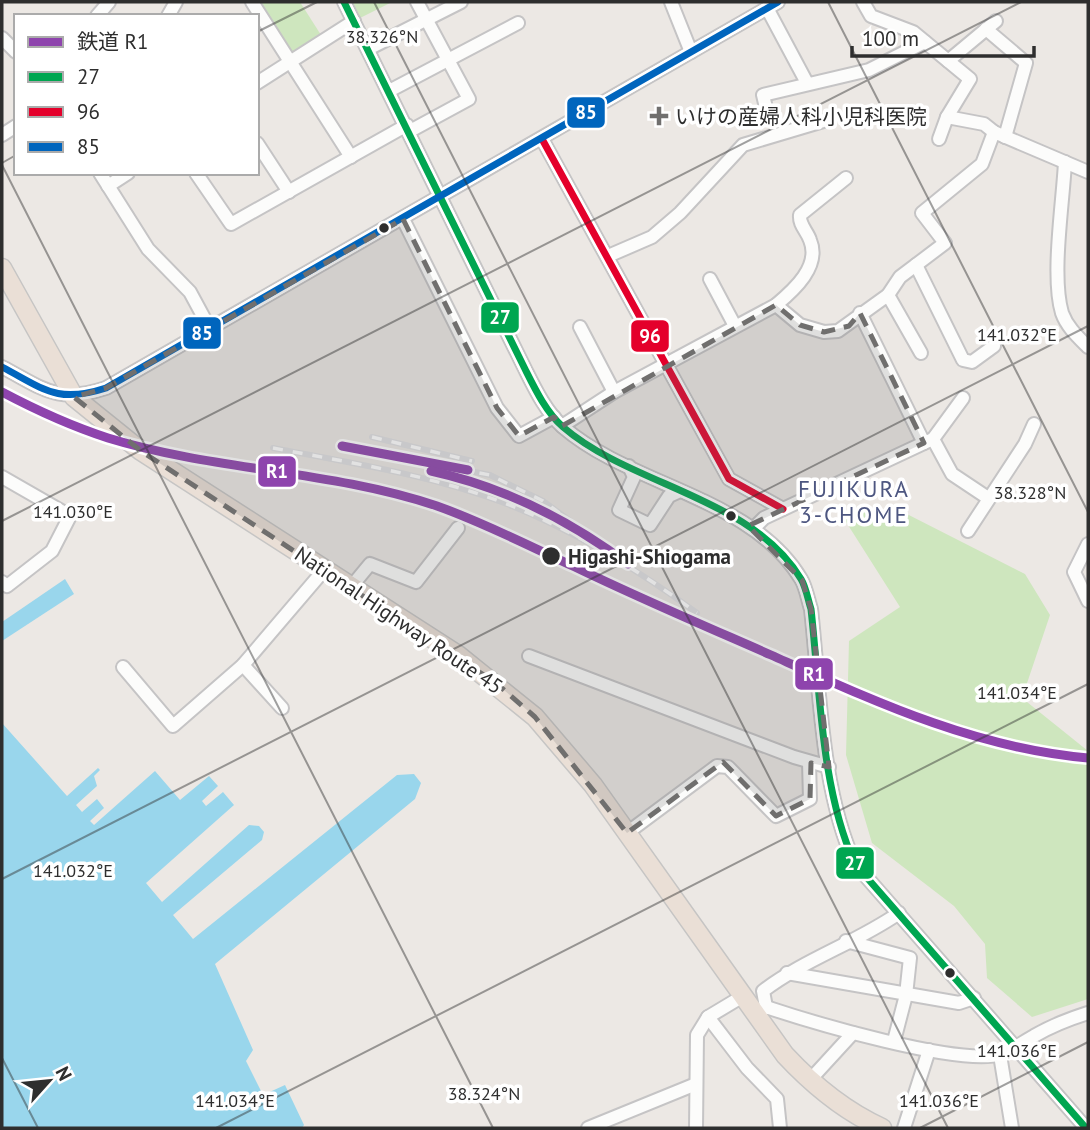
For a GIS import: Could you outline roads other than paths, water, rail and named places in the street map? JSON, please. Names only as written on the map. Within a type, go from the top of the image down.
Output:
[{"type":"highway","name":"National Highway Route 45","points":[[2,268],[74,397],[141,451],[458,655],[535,717],[589,779],[743,996],[761,1011],[785,1055],[809,1081],[839,1104],[882,1128]]},
{"type":"street","points":[[344,2],[524,369],[558,421],[583,442],[753,529],[779,552],[802,580],[811,609],[840,831],[855,864],[1086,1128]]},
{"type":"street","points":[[197,175],[231,224],[351,157],[469,99],[417,2]]},
{"type":"street","points":[[368,50],[461,2]]},
{"type":"street","points":[[671,2],[691,52]]},
{"type":"street","points":[[863,2],[871,16],[913,32],[970,79],[947,117],[939,139]]},
{"type":"street","points":[[2,367],[53,394],[74,397],[106,388],[774,3],[807,83]]},
{"type":"street","points":[[259,14],[351,157]]},
{"type":"street","points":[[259,82],[354,21]]},
{"type":"street","points":[[389,91],[518,23]]},
{"type":"street","points":[[776,305],[800,325],[824,332],[849,326],[860,313],[888,295],[900,278],[945,243],[922,213],[982,164],[999,134],[1026,63],[991,25],[948,61]]},
{"type":"street","points":[[766,112],[763,95],[869,70],[925,42]]},
{"type":"street","points":[[947,117],[984,124],[999,134],[1088,172]]},
{"type":"street","points":[[608,256],[652,237],[680,213],[743,145],[830,119]]},
{"type":"street","points":[[542,139],[729,479],[783,509]]},
{"type":"street","points":[[259,146],[289,192]]},
{"type":"street","points":[[1065,162],[1058,290],[1063,314],[1070,327],[1088,347]]},
{"type":"street","points":[[101,175],[148,249],[190,292],[211,329]]},
{"type":"street","points":[[108,186],[125,175]]},
{"type":"street","points":[[403,219],[497,408],[519,436],[558,421],[668,365],[776,305],[800,283],[808,269],[812,242],[799,220],[800,215],[846,178]]},
{"type":"street","points":[[916,265],[963,360],[972,362],[994,346]]},
{"type":"street","points":[[710,279],[735,326]]},
{"type":"street","points":[[888,295],[921,353]]},
{"type":"street","points":[[860,313],[928,441],[953,474],[988,498]]},
{"type":"street","points":[[580,327],[614,392]]},
{"type":"street","points":[[753,529],[764,518],[928,441],[962,398]]},
{"type":"street","points":[[968,531],[1026,444],[1034,424]]},
{"type":"street","points":[[629,466],[634,477],[619,510],[650,525],[669,496],[680,491]]},
{"type":"street","points":[[2,477],[71,516],[52,551],[7,586],[2,582]]},
{"type":"street","points":[[351,587],[370,564],[416,582],[458,528]]},
{"type":"street","points":[[1088,544],[1074,572],[1088,601]]},
{"type":"street","points":[[123,667],[173,726],[243,665],[324,570]]},
{"type":"street","points":[[529,656],[809,762],[830,767]]},
{"type":"street","points":[[243,665],[282,708]]},
{"type":"street","points":[[627,833],[717,766],[728,767],[776,816],[810,799],[809,762]]},
{"type":"street","points":[[899,913],[879,927],[788,972],[763,991],[761,1011],[929,1050],[979,1056],[1000,1055],[1054,1026],[1088,1013]]},
{"type":"street","points":[[846,941],[910,958],[894,1041]]},
{"type":"street","points":[[788,972],[959,1003],[974,998]]},
{"type":"street","points":[[696,1128],[697,1035],[709,1017],[743,996]]},
{"type":"street","points":[[709,1017],[747,1068],[777,1099],[780,1128]]},
{"type":"street","points":[[809,1081],[853,1033]]},
{"type":"street","points":[[904,1128],[929,1050]]},
{"type":"street","points":[[1000,1055],[1012,1128]]},
{"type":"street","points":[[588,1128],[696,1084]]},
{"type":"water","points":[[65,579],[74,594],[2,641],[2,622]]},
{"type":"water","points":[[2,723],[67,796],[98,768],[100,770],[94,776],[97,786],[76,805],[82,812],[97,799],[104,808],[90,821],[94,825],[155,771],[180,800],[209,776],[218,786],[202,801],[206,806],[223,792],[234,805],[146,883],[162,902],[249,825],[259,826],[264,832],[262,840],[173,915],[193,939],[397,775],[414,774],[421,783],[415,799],[215,964],[253,1050],[246,1061],[263,1095],[285,1085],[304,1125],[302,1128],[2,1128]]},
{"type":"railway","points":[[372,437],[472,461]]},
{"type":"railway","points":[[342,446],[490,475],[543,501],[591,536]]},
{"type":"railway","points":[[273,448],[420,477],[507,504],[557,526],[605,552],[697,613]]},
{"type":"rail line","name":"R1","points":[[2,392],[81,428],[148,449],[356,485],[437,506],[490,527],[648,601],[848,689],[925,720],[1005,744],[1088,758]]},
{"type":"rail line","name":"R1","points":[[342,446],[468,470]]},
{"type":"rail line","name":"R1","points":[[431,471],[484,486],[534,507],[559,519],[628,564]]},
{"type":"place","name":"いけの産婦人科小児科医院","points":[[659,116]]},
{"type":"place","name":"Higashi-Shiogama","points":[[551,556]]},
{"type":"district","name":"FUJIKURA 3-CHOME","points":[[854,501]]}]
